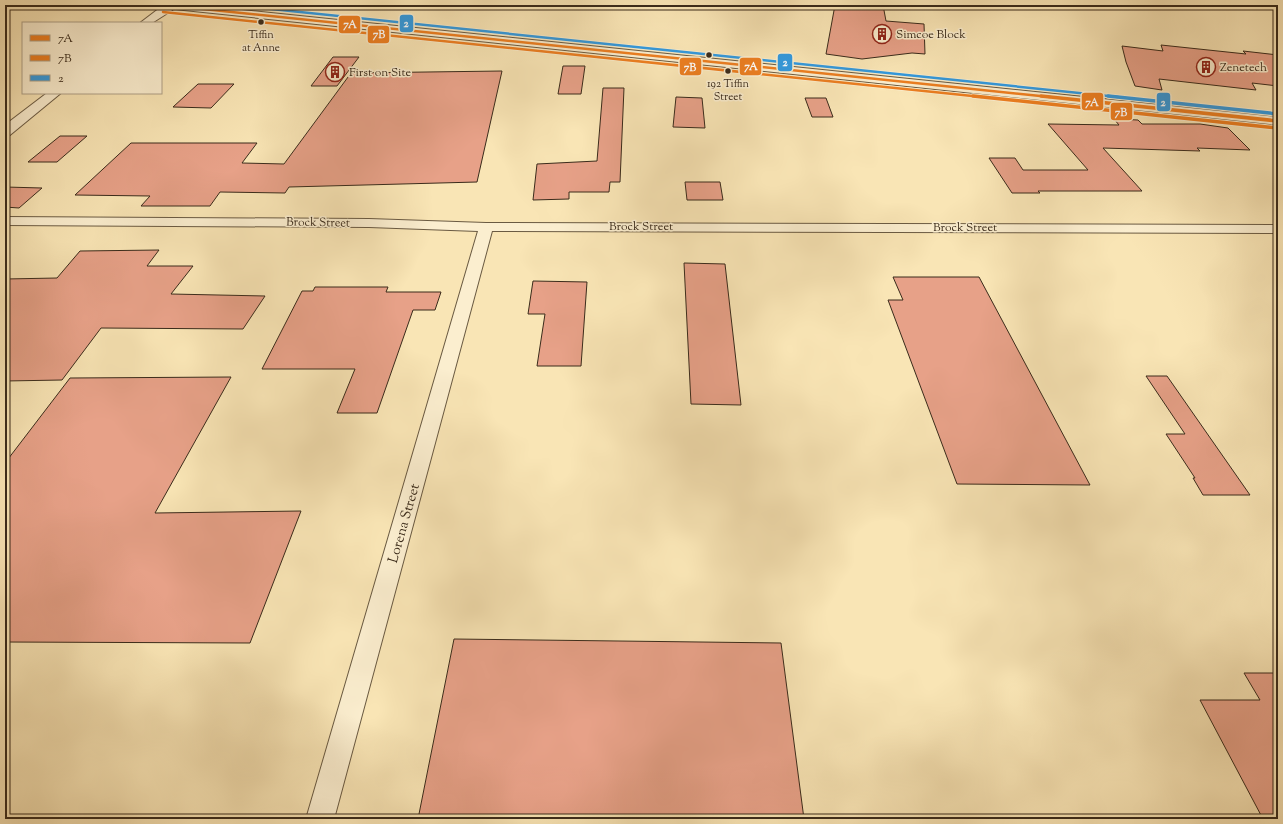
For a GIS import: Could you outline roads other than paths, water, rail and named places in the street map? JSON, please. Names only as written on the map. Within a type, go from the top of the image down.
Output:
[{"type":"street","points":[[146,22],[171,5],[1278,121]]},
{"type":"street","points":[[5,132],[54,94]]},
{"type":"street","name":"Brock Street","points":[[5,221],[361,222],[486,227],[1278,229]]},
{"type":"street","name":"Lorena Street","points":[[320,819],[486,227]]},
{"type":"place","name":"Tiffin at Anne","points":[[261,22]]},
{"type":"place","name":"Simcoe Block","points":[[882,34]]},
{"type":"place","name":"Zenetech","points":[[1206,67]]},
{"type":"place","name":"192 Tiffin Street","points":[[728,71]]},
{"type":"place","name":"First on Site","points":[[335,72]]}]
